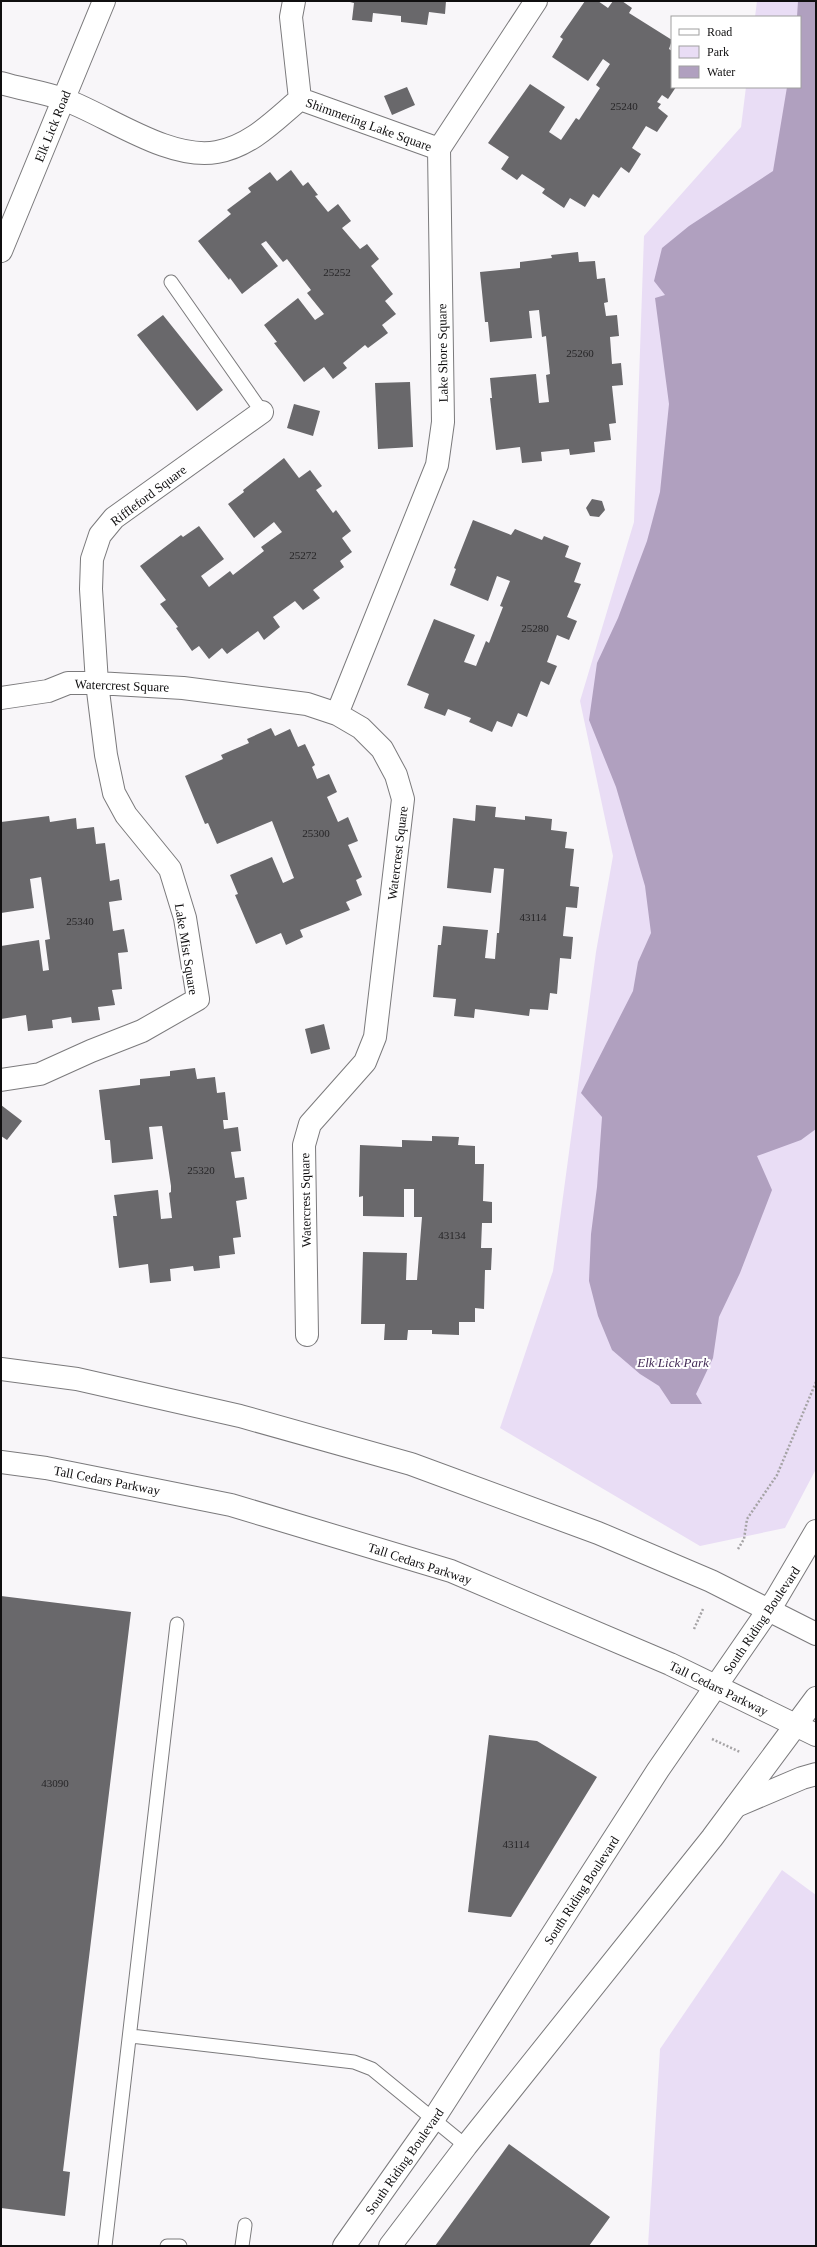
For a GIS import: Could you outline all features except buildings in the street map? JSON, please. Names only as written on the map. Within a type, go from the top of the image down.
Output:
[{"type":"street","name":"Elk Lick Road","points":[[1,251],[104,1]]},
{"type":"street","points":[[294,1],[291,16],[300,98]]},
{"type":"street","points":[[439,149],[536,1]]},
{"type":"street","name":"Shimmering Lake Square","points":[[1,83],[63,100],[159,143],[187,152],[202,154],[218,152],[256,137],[300,98],[439,149]]},
{"type":"street","name":"Lake Shore Square","points":[[337,714],[437,465],[443,422],[439,149]]},
{"type":"street","name":"Riffleford Square","points":[[97,683],[92,558],[100,535],[114,518],[262,412]]},
{"type":"street","name":"Watercrest Square","points":[[1,698],[48,691],[68,684],[97,683],[183,688],[307,704],[337,714],[361,728],[382,749],[396,775],[403,799],[375,1037],[365,1062],[310,1124],[304,1145],[307,1335]]},
{"type":"street","name":"Lake Mist Square","points":[[1,1080],[40,1074],[142,1030],[198,999],[185,918],[170,868],[126,815],[114,793],[106,755],[97,683]]},
{"type":"street","points":[[1,1369],[77,1380],[240,1416],[411,1464],[598,1533],[711,1581],[816,1634]]},
{"type":"street","name":"Tall Cedars Parkway","points":[[1,1462],[46,1468],[231,1505],[451,1571],[619,1642],[816,1735]]},
{"type":"street","name":"South Riding Boulevard","points":[[344,2246],[433,2120],[658,1770],[769,1610],[816,1531]]},
{"type":"street","points":[[390,2246],[466,2146],[514,2088],[736,1806],[816,1698]]},
{"type":"street","points":[[736,1806],[802,1778],[816,1774]]},
{"type":"lane","points":[[171,282],[262,412]]},
{"type":"lane","points":[[105,2246],[131,2036],[177,1624]]},
{"type":"lane","points":[[131,2036],[354,2062],[372,2069],[466,2146]]},
{"type":"lane","points":[[242,2246],[245,2225]]},
{"type":"lane","points":[[168,2246],[180,2246]]},
{"type":"path","points":[[738,1549],[744,1539],[747,1519],[777,1475],[816,1382]]},
{"type":"path","points":[[694,1629],[706,1602]]},
{"type":"path","points":[[710,1739],[740,1752]]},
{"type":"green space","name":"Elk Lick Park","points":[[757,1],[816,1],[816,1469],[785,1528],[700,1546],[500,1428],[553,1271],[596,952],[613,856],[580,701],[634,522],[644,236],[741,127],[746,88],[801,88],[801,16],[755,16]]},
{"type":"green space","points":[[782,1870],[816,1895],[816,2246],[648,2246],[660,2049]]},
{"type":"water","name":"Elk Lick Park","points":[[798,1],[816,1],[816,1129],[801,1140],[757,1156],[772,1190],[740,1273],[719,1317],[713,1358],[696,1394],[702,1404],[671,1404],[659,1386],[640,1374],[612,1350],[598,1316],[589,1281],[591,1234],[597,1187],[602,1117],[581,1093],[633,991],[638,962],[651,933],[645,886],[616,787],[589,720],[597,663],[618,618],[647,541],[660,492],[669,404],[655,298],[665,295],[654,281],[662,248],[689,226],[773,171],[787,88],[801,88],[801,16],[797,16]]}]
